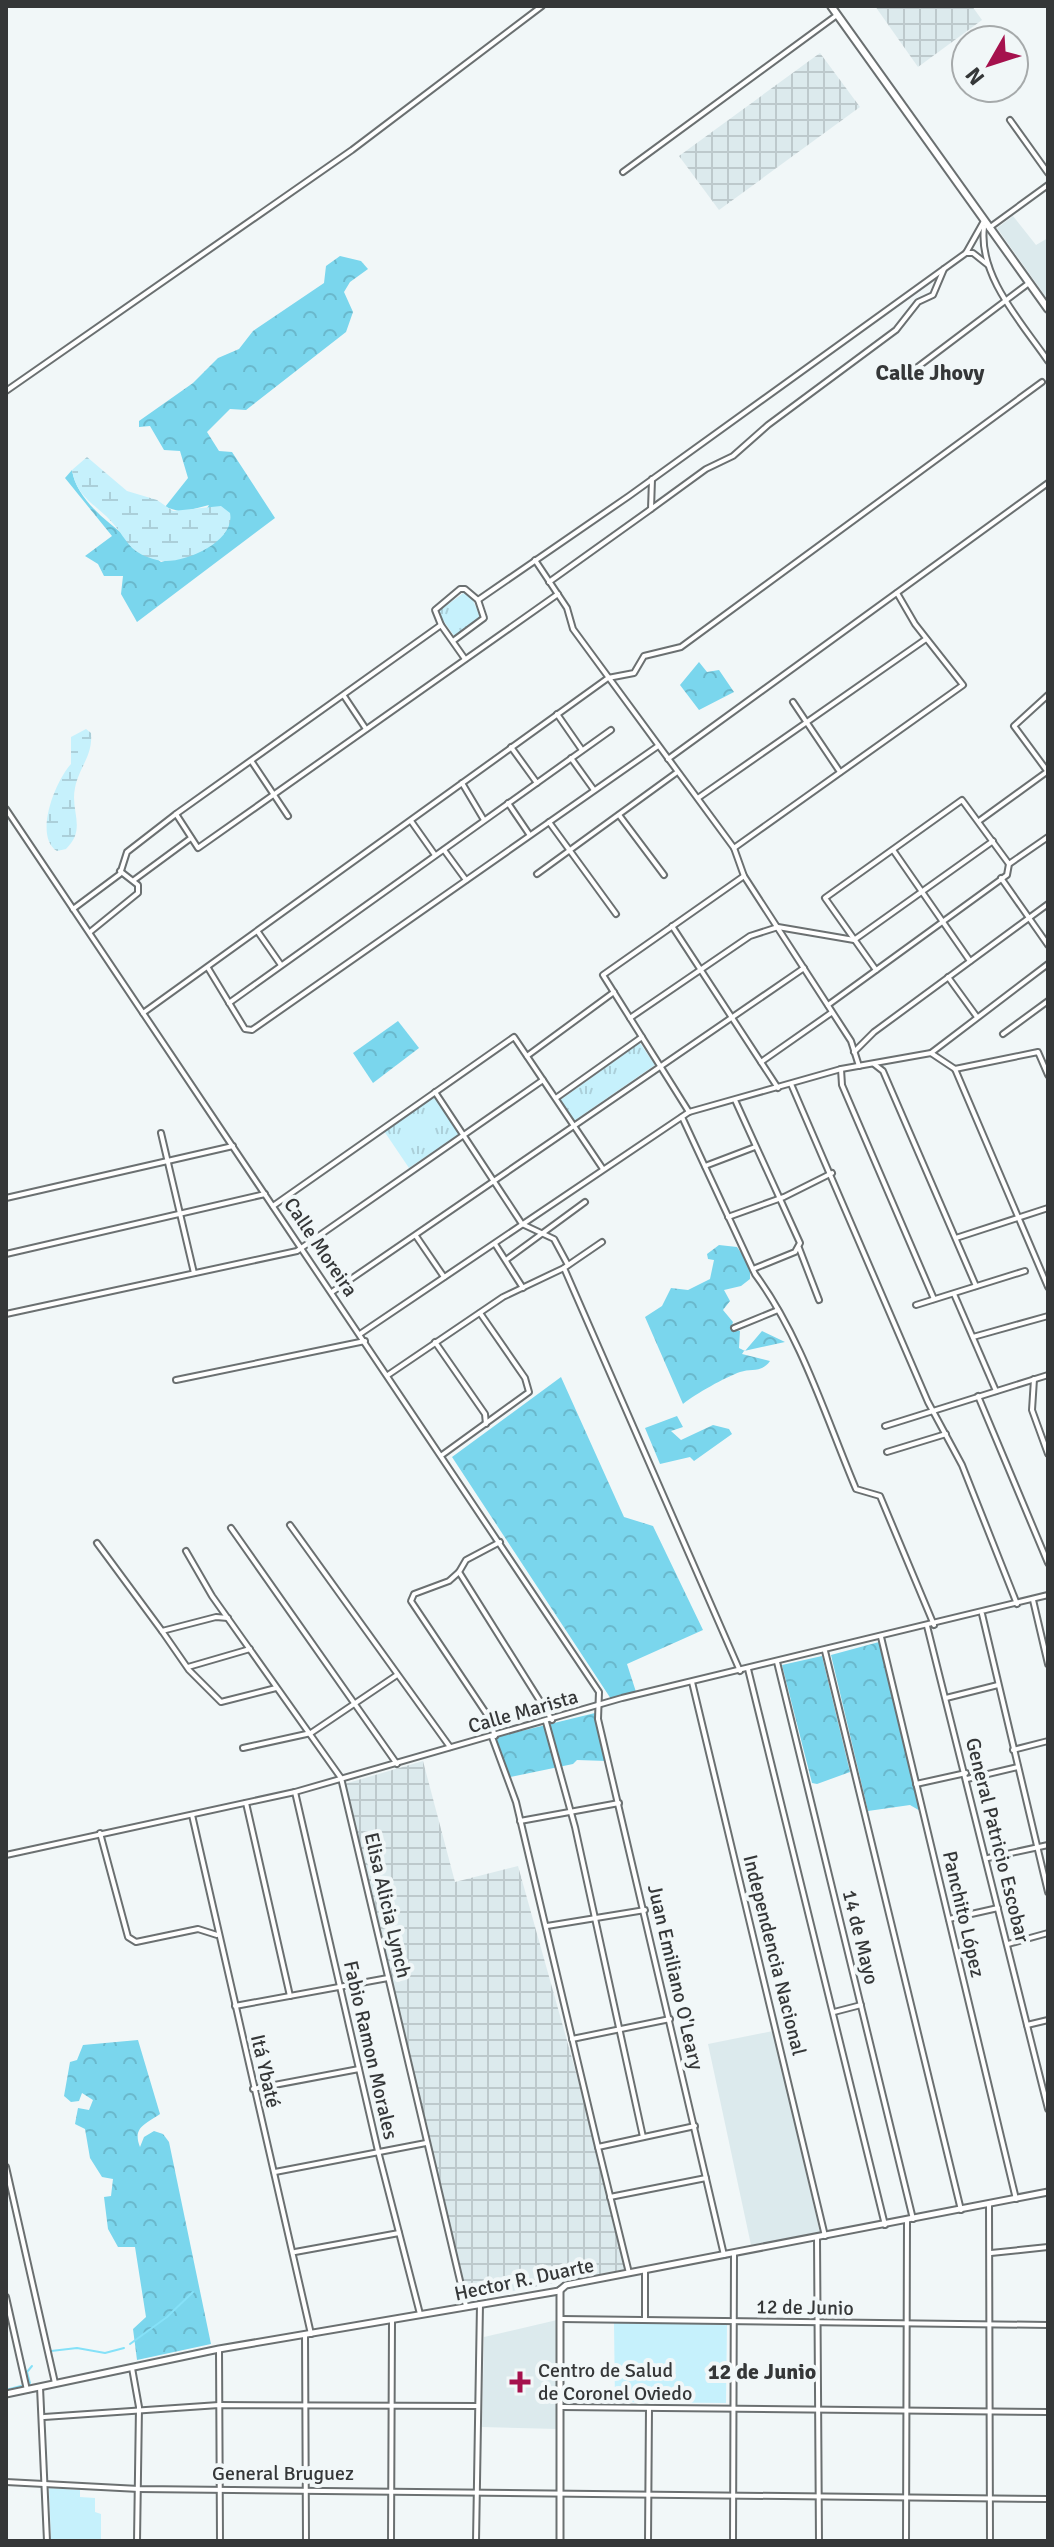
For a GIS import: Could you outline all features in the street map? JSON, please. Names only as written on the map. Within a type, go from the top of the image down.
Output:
[{"type":"main road","points":[[831,6],[1048,309]]},
{"type":"street","points":[[6,391],[352,150],[542,6]]},
{"type":"street","points":[[623,172],[837,15]]},
{"type":"street","points":[[1010,120],[1048,173]]},
{"type":"street","points":[[989,228],[1048,185]]},
{"type":"street","points":[[478,600],[966,253],[984,221]]},
{"type":"street","points":[[984,221],[982,240],[990,267],[1006,301],[1048,361]]},
{"type":"street","points":[[966,253],[973,253],[990,267]]},
{"type":"street","points":[[549,582],[706,469],[733,456],[768,425],[896,330],[918,302],[933,295],[944,269]]},
{"type":"street","points":[[915,369],[1029,283]]},
{"type":"street","points":[[143,1013],[608,678],[634,673],[644,656],[681,647],[1042,382]]},
{"type":"street","points":[[651,509],[652,479]]},
{"type":"street","points":[[667,759],[1048,483]]},
{"type":"street","points":[[535,560],[567,608],[573,629],[734,848],[744,876],[828,1005],[859,1066]]},
{"type":"street","points":[[453,641],[483,621],[478,600],[465,589],[460,589],[436,607],[441,625],[465,659]]},
{"type":"street","points":[[734,848],[963,685],[926,639],[897,593]]},
{"type":"street","points":[[176,814],[198,848],[558,594]]},
{"type":"street","points":[[73,909],[120,871],[127,852],[176,814],[441,625]]},
{"type":"street","points":[[698,798],[926,639]]},
{"type":"street","points":[[979,821],[1048,771],[1014,726],[1048,695]]},
{"type":"street","points":[[344,696],[366,729]]},
{"type":"street","points":[[793,702],[840,772]]},
{"type":"street","points":[[557,714],[582,750]]},
{"type":"street","points":[[229,1003],[611,730]]},
{"type":"street","points":[[208,968],[245,1029],[252,1030],[658,746]]},
{"type":"street","points":[[511,747],[537,783]]},
{"type":"street","points":[[571,758],[594,790]]},
{"type":"street","points":[[252,761],[288,816]]},
{"type":"street","points":[[537,874],[676,773]]},
{"type":"street","points":[[462,783],[484,820]]},
{"type":"street","points":[[876,970],[825,898],[962,800],[1009,864]]},
{"type":"street","points":[[508,803],[530,835]]},
{"type":"street","name":"Calle Moreira","points":[[6,809],[587,1671],[599,1692],[601,1707]]},
{"type":"street","points":[[619,815],[664,875]]},
{"type":"street","points":[[411,821],[435,855]]},
{"type":"street","points":[[549,822],[616,914]]},
{"type":"street","points":[[828,1005],[1007,875],[1009,864],[1048,837]]},
{"type":"street","points":[[134,880],[191,838]]},
{"type":"street","points":[[630,1018],[750,936],[778,927],[854,940],[993,841]]},
{"type":"street","points":[[443,849],[466,880]]},
{"type":"street","points":[[893,850],[970,961]]},
{"type":"street","points":[[89,933],[138,893],[134,880],[120,871]]},
{"type":"street","points":[[689,1112],[603,975],[744,876]]},
{"type":"street","points":[[1001,878],[1048,945]]},
{"type":"street","points":[[854,1052],[874,1032],[1048,904]]},
{"type":"street","points":[[672,926],[778,1088]]},
{"type":"street","points":[[258,932],[281,965]]},
{"type":"street","points":[[360,1334],[689,1112],[841,1069],[931,1053],[1048,964]]},
{"type":"street","points":[[332,1292],[804,968]]},
{"type":"street","points":[[948,977],[977,1017]]},
{"type":"street","points":[[527,1056],[614,992]]},
{"type":"street","points":[[1003,1034],[1048,1002]]},
{"type":"street","points":[[761,1062],[832,1013]]},
{"type":"street","points":[[273,1206],[514,1037],[603,1169]]},
{"type":"street","points":[[556,1099],[642,1037]]},
{"type":"street","points":[[955,1069],[1038,1052],[1048,1075]]},
{"type":"street","points":[[931,1053],[955,1069],[1048,1287]]},
{"type":"street","points":[[874,1064],[883,1071],[976,1286]]},
{"type":"street","points":[[841,1069],[842,1085],[934,1299]]},
{"type":"street","points":[[6,1314],[302,1248],[543,1080]]},
{"type":"street","points":[[791,1084],[933,1411],[962,1465],[1017,1604]]},
{"type":"street","points":[[435,1092],[522,1224],[554,1239],[740,1671]]},
{"type":"street","points":[[735,1099],[819,1300]]},
{"type":"street","points":[[682,1116],[753,1269],[778,1310],[734,1328]]},
{"type":"street","points":[[161,1133],[194,1273]]},
{"type":"street","points":[[6,1198],[233,1146]]},
{"type":"street","points":[[705,1166],[755,1147]]},
{"type":"street","points":[[728,1217],[779,1199],[832,1173]]},
{"type":"street","points":[[6,1254],[265,1194]]},
{"type":"street","points":[[506,1260],[585,1202]]},
{"type":"street","points":[[956,1238],[1048,1208]]},
{"type":"street","points":[[416,1235],[444,1277]]},
{"type":"street","points":[[388,1375],[480,1313],[566,1266],[602,1242]]},
{"type":"street","points":[[495,1244],[523,1288]]},
{"type":"street","points":[[753,1269],[799,1248]]},
{"type":"street","points":[[916,1305],[1025,1271]]},
{"type":"street","points":[[954,1294],[996,1391]]},
{"type":"street","name":"General Patricio Escobar","points":[[778,1310],[856,1489],[880,1496],[930,1626],[1048,2109]]},
{"type":"street","points":[[442,1455],[529,1392],[525,1378],[480,1313]]},
{"type":"street","points":[[973,1337],[1048,1316]]},
{"type":"street","points":[[176,1380],[365,1341]]},
{"type":"street","points":[[435,1342],[485,1414],[486,1425]]},
{"type":"street","points":[[885,1426],[1048,1375]]},
{"type":"street","points":[[1034,1379],[1035,1423],[1048,1454]]},
{"type":"street","points":[[978,1396],[1048,1563]]},
{"type":"street","points":[[887,1452],[946,1434]]},
{"type":"street","points":[[290,1525],[450,1748]]},
{"type":"street","points":[[231,1528],[397,1764]]},
{"type":"street","points":[[500,1542],[466,1560],[449,1581],[414,1594],[411,1601],[488,1716],[520,1821],[547,1926],[629,2273]]},
{"type":"street","points":[[97,1543],[188,1667],[221,1702],[276,1688]]},
{"type":"street","name":"Elisa Alicia Lynch","points":[[186,1551],[228,1618],[341,1778],[467,2308]]},
{"type":"street","points":[[459,1572],[549,1721],[643,2137]]},
{"type":"street","name":"Calle Marista","points":[[6,1855],[295,1792],[692,1682],[1048,1595]]},
{"type":"street","points":[[1033,1600],[1048,1664]]},
{"type":"street","points":[[981,1613],[1048,1892]]},
{"type":"street","points":[[162,1631],[216,1617],[228,1618]]},
{"type":"street","name":"Panchito López","points":[[881,1637],[1016,2199]]},
{"type":"street","points":[[188,1667],[250,1649]]},
{"type":"street","points":[[825,1651],[961,2210]]},
{"type":"street","name":"14 de Mayo","points":[[777,1662],[910,2220],[906,2541]]},
{"type":"street","points":[[748,1669],[885,2225]]},
{"type":"street","points":[[243,1748],[311,1733],[397,1675]]},
{"type":"street","name":"Independencia Nacional","points":[[692,1682],[825,2236]]},
{"type":"street","points":[[946,1698],[998,1685]]},
{"type":"street","name":"Juan Emiliano O'Leary","points":[[601,1707],[598,1719],[724,2255]]},
{"type":"street","points":[[1013,1750],[1048,1741]]},
{"type":"street","points":[[916,1784],[1018,1767]]},
{"type":"street","name":"Fabio Ramon Morales","points":[[295,1792],[378,2151],[420,2316]]},
{"type":"street","points":[[246,1803],[290,1996]]},
{"type":"street","points":[[520,1821],[619,1803]]},
{"type":"street","name":"Itá Ybaté","points":[[192,1815],[217,1935],[294,2252],[308,2335],[306,2541]]},
{"type":"street","points":[[100,1833],[119,1912],[126,1933],[136,1942],[198,1929],[217,1935]]},
{"type":"street","points":[[988,1858],[1048,1845]]},
{"type":"street","points":[[949,1919],[998,1908]]},
{"type":"street","points":[[547,1926],[645,1910]]},
{"type":"street","points":[[1007,1944],[1048,1933]]},
{"type":"street","points":[[235,2006],[388,1978]]},
{"type":"street","points":[[834,2012],[861,2005]]},
{"type":"street","points":[[572,2039],[670,2019]]},
{"type":"street","points":[[1027,2025],[1048,2020]]},
{"type":"street","points":[[253,2089],[359,2069]]},
{"type":"street","points":[[598,2147],[695,2126]]},
{"type":"street","points":[[275,2172],[426,2143]]},
{"type":"street","points":[[6,2167],[55,2384]]},
{"type":"street","points":[[610,2197],[707,2178]]},
{"type":"street","name":"Hector R. Duarte","points":[[6,2394],[219,2349],[467,2308],[560,2290],[566,2285],[1048,2192]]},
{"type":"street","points":[[989,2204],[990,2541]]},
{"type":"street","points":[[294,2252],[399,2233]]},
{"type":"street","points":[[817,2238],[820,2324],[819,2541]]},
{"type":"street","points":[[990,2253],[1048,2247]]},
{"type":"street","points":[[733,2541],[734,2254]]},
{"type":"street","points":[[645,2270],[645,2319]]},
{"type":"street","points":[[560,2290],[560,2541]]},
{"type":"street","points":[[6,2297],[27,2390]]},
{"type":"street","points":[[476,2541],[480,2304]]},
{"type":"street","name":"12 de Junio","points":[[561,2319],[1048,2325]]},
{"type":"street","points":[[391,2541],[392,2321]]},
{"type":"street","points":[[219,2349],[220,2541]]},
{"type":"street","points":[[132,2367],[139,2407],[137,2541]]},
{"type":"street","points":[[40,2387],[44,2417],[47,2541]]},
{"type":"street","points":[[44,2417],[139,2407],[478,2406]]},
{"type":"street","points":[[562,2407],[1048,2412]]},
{"type":"street","points":[[648,2541],[649,2408]]},
{"type":"street","name":"General Bruguez","points":[[6,2482],[139,2489],[392,2489],[1048,2499]]},
{"type":"shaded area","points":[[875,6],[972,6],[982,20],[977,24],[950,24],[950,44],[918,67]]},
{"type":"shaded area","points":[[820,53],[860,107],[719,210],[679,156]]},
{"type":"shaded area","points":[[1013,216],[1036,245],[1048,238],[1048,300],[997,228]]},
{"type":"shaded area","points":[[423,1761],[455,1882],[518,1866],[603,2169],[626,2269],[467,2300],[341,1785]]},
{"type":"shaded area","points":[[773,2031],[820,2233],[751,2245],[708,2044]]},
{"type":"shaded area","name":"Centro de Salud de Coronel Oviedo","points":[[557,2320],[558,2429],[482,2427],[484,2337]]},
{"type":"green space","points":[[340,256],[361,261],[368,269],[350,282],[344,292],[353,312],[346,332],[246,410],[230,409],[207,432],[219,451],[232,452],[275,518],[137,622],[121,594],[123,576],[104,576],[98,564],[85,556],[112,536],[65,478],[72,470],[76,484],[95,510],[161,562],[176,558],[209,505],[182,512],[165,507],[188,478],[180,451],[164,450],[150,426],[139,427],[139,421],[193,383],[218,358],[239,349],[253,331],[324,283],[326,266]]},
{"type":"green space","points":[[87,457],[127,491],[157,500],[173,511],[221,506],[230,513],[230,524],[216,542],[192,555],[167,561],[142,554],[132,548],[79,488],[72,470]]},
{"type":"green space","points":[[465,592],[470,594],[481,618],[455,637],[437,612]]},
{"type":"green space","points":[[699,662],[707,672],[719,670],[734,692],[699,710],[680,685]]},
{"type":"green space","points":[[86,729],[91,733],[91,741],[75,788],[76,834],[66,849],[57,851],[50,844],[47,833],[49,808],[59,782],[71,764],[71,737]]},
{"type":"green space","points":[[398,1021],[419,1048],[373,1083],[353,1053]]},
{"type":"green space","points":[[640,1043],[655,1065],[574,1121],[560,1100]]},
{"type":"green space","points":[[434,1095],[459,1134],[409,1168],[384,1131]]},
{"type":"green space","points":[[719,1245],[737,1247],[750,1266],[750,1279],[741,1286],[724,1290],[730,1301],[723,1310],[733,1322],[731,1328],[740,1331],[739,1348],[745,1351],[742,1354],[770,1361],[760,1369],[727,1378],[683,1404],[645,1317],[662,1306],[671,1288],[688,1290],[710,1279],[714,1260],[708,1259],[707,1254]]},
{"type":"green space","points":[[762,1331],[785,1342],[745,1351]]},
{"type":"green space","points":[[561,1377],[624,1517],[653,1526],[703,1630],[627,1664],[637,1695],[611,1699],[452,1457]]},
{"type":"green space","points":[[677,1416],[683,1427],[671,1431],[681,1440],[713,1425],[729,1429],[732,1434],[694,1461],[690,1457],[660,1464],[645,1428]]},
{"type":"green space","points":[[879,1642],[922,1812],[910,1805],[868,1811],[831,1655]]},
{"type":"green space","points":[[822,1656],[850,1772],[817,1784],[812,1783],[782,1665]]},
{"type":"green space","points":[[595,1713],[607,1761],[577,1760],[573,1764],[506,1778],[493,1738]]},
{"type":"green space","points":[[138,2040],[160,2114],[139,2130],[138,2140],[140,2147],[144,2137],[154,2131],[163,2134],[169,2142],[211,2344],[137,2360],[133,2329],[146,2317],[135,2247],[118,2247],[108,2229],[104,2197],[111,2196],[113,2179],[102,2177],[90,2158],[85,2129],[75,2124],[78,2108],[89,2110],[93,2100],[82,2093],[79,2101],[71,2102],[64,2096],[70,2062],[77,2060],[83,2045]]},
{"type":"green space","points":[[614,2323],[727,2323],[726,2403],[615,2402]]},
{"type":"green space","points":[[49,2488],[80,2490],[80,2497],[95,2498],[95,2512],[101,2514],[101,2541],[51,2541]]},
{"type":"waterway","points":[[130,2344],[167,2317],[193,2292]]},
{"type":"waterway","points":[[51,2351],[77,2348],[105,2353],[124,2348]]},
{"type":"waterway","points":[[30,2383],[27,2372],[32,2366]]},
{"type":"waterway","points":[[6,2390],[21,2386]]},
{"type":"place","name":"Centro de Salud de Coronel Oviedo","points":[[520,2382]]},
{"type":"district","name":"Calle Jhovy","points":[[930,372]]},
{"type":"district","name":"12 de Junio","points":[[762,2371]]}]
